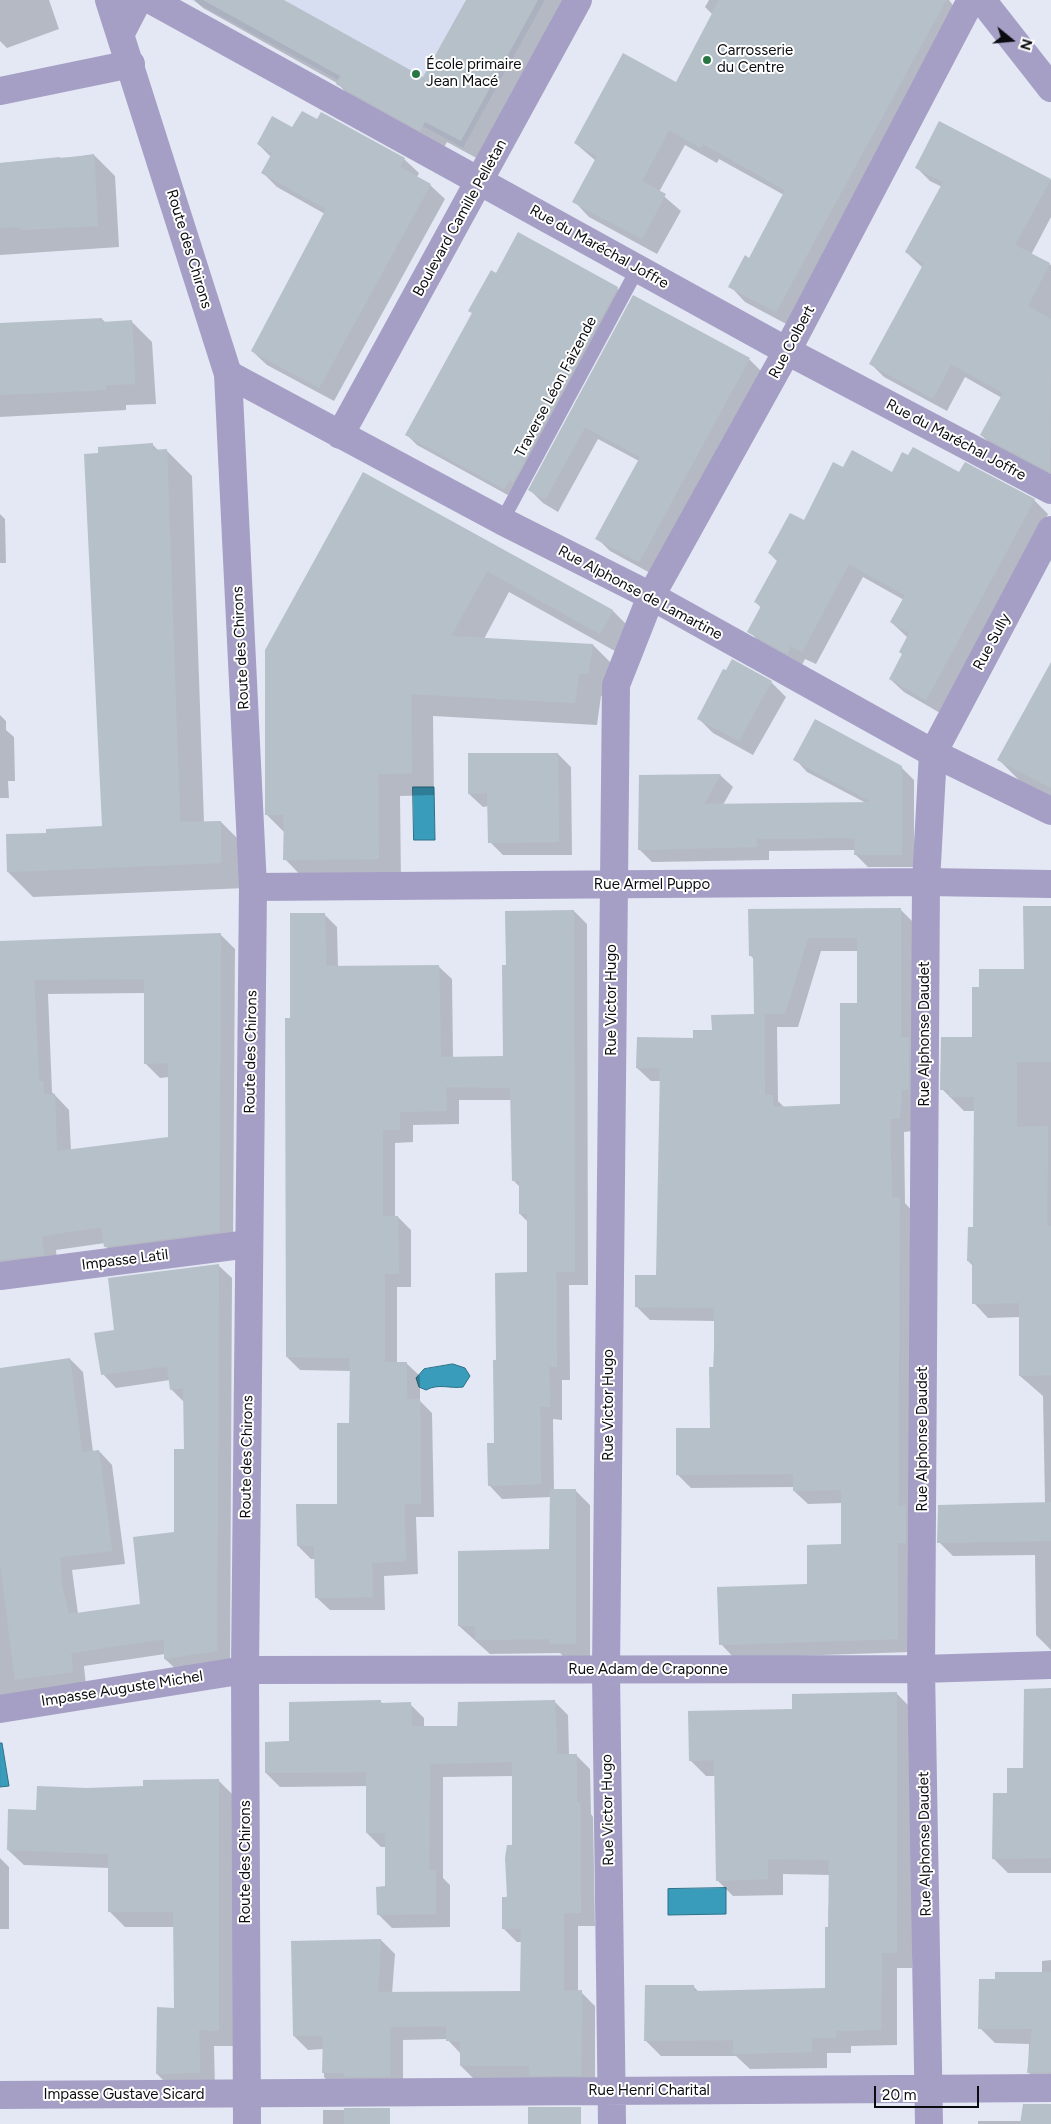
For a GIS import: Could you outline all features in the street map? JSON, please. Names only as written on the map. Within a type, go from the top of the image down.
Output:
[{"type":"street","name":"Route des Chirons","points":[[109,0],[131,64],[228,374],[253,887],[244,1670],[247,2124]]},
{"type":"street","points":[[121,33],[138,0]]},
{"type":"street","name":"Rue du Maréchal Joffre","points":[[151,0],[788,351],[1051,490]]},
{"type":"street","name":"Boulevard Camille Pelletan","points":[[340,434],[578,0]]},
{"type":"street","name":"Rue Colbert","points":[[616,685],[651,596],[788,351],[971,0]]},
{"type":"street","points":[[982,0],[1051,88]]},
{"type":"street","points":[[0,90],[131,64]]},
{"type":"street","name":"Rue Alphonse de Lamartine","points":[[228,374],[502,521],[651,596],[933,753],[1051,811]]},
{"type":"street","name":"Rue Sully","points":[[933,753],[1051,530]]},
{"type":"street","name":"Rue Victor Hugo","points":[[612,2124],[606,1671],[616,685]]},
{"type":"street","name":"Rue Alphonse Daudet","points":[[929,2124],[930,2089],[921,1669],[926,882],[933,753]]},
{"type":"street","name":"Rue Armel Puppo","points":[[253,887],[926,882],[1051,884]]},
{"type":"street","name":"Impasse Latil","points":[[0,1276],[249,1244]]},
{"type":"street","name":"Rue Adam de Craponne","points":[[244,1670],[606,1671],[921,1669],[1051,1665]]},
{"type":"street","name":"Impasse Auguste Michel","points":[[0,1708],[244,1670]]},
{"type":"street","name":"Rue Henri Charital","points":[[248,2094],[1051,2088]]},
{"type":"street","name":"Impasse Gustave Sicard","points":[[0,2095],[248,2094]]},
{"type":"lane","name":"Traverse Léon Faizende","points":[[502,521],[638,268]]},
{"type":"shaded area","name":"École primaire Jean Macé","points":[[191,0],[545,0],[463,148]]},
{"type":"water","points":[[413,787],[434,787],[435,840],[414,840]]},
{"type":"water","points":[[453,1364],[465,1368],[470,1376],[463,1387],[435,1387],[426,1390],[419,1387],[416,1378],[424,1369]]},
{"type":"water","points":[[0,1743],[2,1743],[9,1786],[0,1787]]},
{"type":"water","points":[[726,1888],[726,1914],[668,1915],[668,1889]]},
{"type":"building","name":"École primaire Jean Macé","points":[[203,0],[284,0],[423,77],[466,0],[538,0],[461,141],[425,122],[420,131],[336,84],[340,76]]},
{"type":"building","points":[[719,0],[946,0],[776,312],[728,287],[745,255],[749,258],[785,190],[703,144],[701,148],[669,130],[642,181],[666,194],[642,239],[572,202],[597,156],[574,143],[623,53],[676,82]]},
{"type":"building","points":[[302,111],[317,119],[321,112],[405,158],[400,167],[431,184],[319,388],[251,351],[326,209],[261,173],[272,153],[257,144],[272,116],[292,127]]},
{"type":"building","points":[[939,121],[1051,179],[1015,245],[1050,263],[1028,306],[1051,319],[1050,472],[980,435],[1003,393],[951,364],[933,399],[869,364],[924,263],[905,252],[943,182],[915,168]]},
{"type":"building","points":[[94,154],[98,226],[21,230],[20,227],[0,228],[0,163],[60,157],[59,159]]},
{"type":"building","points":[[518,232],[618,287],[513,482],[509,480],[504,489],[405,435],[472,313],[468,311],[491,270],[496,273]]},
{"type":"building","points":[[633,295],[750,358],[639,562],[595,539],[640,457],[585,427],[545,500],[528,490]]},
{"type":"building","points":[[102,318],[102,322],[132,320],[135,384],[106,385],[106,390],[0,395],[0,323]]},
{"type":"building","points":[[153,443],[153,450],[167,449],[180,822],[221,821],[221,863],[7,872],[6,834],[46,833],[46,829],[102,826],[84,454],[98,453],[98,447]]},
{"type":"building","points":[[913,447],[959,472],[965,462],[1035,499],[926,700],[889,679],[902,654],[899,652],[909,633],[890,622],[905,595],[849,564],[802,652],[791,646],[787,654],[747,632],[761,606],[754,602],[778,559],[768,553],[790,513],[804,520],[833,462],[843,467],[852,450],[892,472],[902,452],[908,455]]},
{"type":"building","points":[[363,472],[613,610],[600,634],[487,571],[451,636],[593,644],[588,674],[579,674],[575,703],[411,694],[412,773],[378,774],[379,859],[283,860],[284,815],[265,815],[265,650]]},
{"type":"building","points":[[732,659],[772,681],[739,741],[697,719],[723,669],[726,670]]},
{"type":"building","points":[[1051,662],[1051,788],[997,760]]},
{"type":"building","points":[[815,719],[902,766],[902,855],[854,855],[855,838],[757,839],[757,847],[638,850],[639,775],[721,774],[704,804],[872,802],[793,760]]},
{"type":"building","points":[[468,753],[558,753],[559,842],[488,843],[487,793],[468,794]]},
{"type":"building","points":[[1023,906],[1051,906],[1051,1062],[1017,1062],[1017,1127],[1048,1126],[1047,1226],[1051,1226],[1051,1375],[1019,1376],[1019,1303],[972,1304],[972,1261],[967,1261],[968,1227],[973,1227],[974,1097],[949,1097],[949,1090],[940,1090],[941,1037],[972,1037],[972,987],[979,987],[979,969],[1024,969]]},
{"type":"building","points":[[901,908],[901,1037],[909,1037],[909,1090],[902,1090],[900,1118],[890,1119],[892,1197],[900,1197],[898,1506],[906,1505],[906,1543],[898,1543],[898,1639],[719,1645],[717,1587],[807,1584],[807,1545],[841,1544],[841,1490],[793,1491],[793,1474],[676,1475],[676,1428],[710,1428],[709,1367],[714,1367],[714,1308],[635,1307],[635,1275],[656,1275],[660,1068],[636,1068],[637,1037],[693,1038],[693,1030],[712,1030],[711,1015],[754,1014],[753,956],[749,956],[748,909]],"holes":[[[808,938],[857,938],[857,1003],[840,1003],[840,1104],[773,1107],[773,1095],[765,1095],[764,1014],[785,1014]]]},
{"type":"building","points":[[574,910],[575,1272],[556,1272],[557,1367],[549,1367],[550,1407],[540,1407],[541,1484],[488,1486],[487,1443],[494,1443],[493,1360],[496,1360],[495,1273],[527,1272],[527,1214],[519,1214],[519,1181],[512,1181],[510,1088],[446,1087],[447,1111],[400,1112],[400,1130],[383,1130],[383,1216],[398,1216],[399,1274],[385,1274],[385,1362],[407,1362],[407,1399],[420,1399],[421,1504],[404,1504],[406,1561],[372,1563],[373,1597],[315,1598],[314,1546],[297,1546],[296,1504],[337,1504],[337,1423],[349,1423],[350,1358],[286,1357],[285,1018],[290,1018],[290,913],[325,913],[326,966],[439,965],[441,1057],[503,1056],[502,965],[506,965],[505,911]]},
{"type":"building","points":[[221,933],[219,1232],[104,1247],[101,1227],[42,1236],[44,1255],[0,1260],[0,941]],"holes":[[[144,979],[144,1064],[168,1063],[168,1137],[57,1151],[55,1094],[44,1094],[43,1081],[39,1081],[34,980]]]},
{"type":"building","points":[[219,1264],[217,1651],[164,1659],[164,1639],[71,1653],[73,1672],[15,1680],[0,1561],[0,1368],[70,1358],[82,1452],[99,1450],[112,1551],[60,1557],[62,1585],[69,1614],[140,1604],[133,1537],[174,1532],[174,1449],[184,1449],[183,1388],[170,1390],[167,1366],[101,1375],[94,1333],[114,1330],[108,1278]]},
{"type":"building","points":[[550,1489],[576,1489],[576,1644],[549,1644],[549,1639],[475,1640],[475,1626],[458,1626],[458,1551],[549,1549]]},
{"type":"building","points":[[1051,1502],[1051,1541],[937,1543],[938,1505]]},
{"type":"building","points":[[1051,1688],[1051,1858],[992,1859],[993,1793],[1007,1793],[1007,1768],[1023,1768],[1024,1689]]},
{"type":"building","points":[[897,1692],[897,1953],[882,1953],[881,2030],[836,2031],[836,2038],[812,2038],[812,2052],[733,2054],[733,2040],[644,2041],[645,1985],[694,1985],[694,1991],[825,1988],[825,1927],[828,1927],[829,1860],[768,1859],[768,1879],[716,1881],[714,1760],[689,1761],[688,1711],[792,1709],[792,1694]]},
{"type":"building","points":[[381,1700],[381,1703],[411,1702],[412,1726],[457,1726],[458,1702],[555,1700],[557,1754],[577,1754],[577,1802],[580,1802],[581,1913],[564,1913],[564,1991],[582,1990],[581,2076],[529,2076],[529,2066],[460,2066],[460,2041],[446,2041],[446,2026],[390,2027],[390,2077],[344,2077],[344,2073],[322,2073],[323,2036],[293,2036],[291,1941],[381,1939],[378,1992],[520,1991],[521,1929],[502,1929],[502,1897],[507,1897],[505,1858],[507,1845],[512,1845],[512,1762],[430,1764],[429,1870],[436,1870],[436,1914],[377,1915],[376,1887],[385,1886],[385,1833],[366,1833],[366,1772],[265,1773],[265,1742],[289,1741],[289,1702]]},
{"type":"building","points":[[219,1779],[219,2031],[199,2030],[200,2073],[156,2074],[157,2007],[174,2008],[173,1912],[108,1912],[108,1854],[7,1850],[8,1809],[36,1810],[37,1786],[87,1788],[143,1786],[143,1780]]},
{"type":"building","points":[[995,1972],[1051,1972],[1051,2072],[1027,2073],[1032,2029],[978,2029],[979,1979],[995,1979]]},
{"type":"building","points":[[1023,2104],[1051,2104],[1051,2124],[1020,2124]]},
{"type":"building","points":[[528,2107],[581,2107],[581,2124],[528,2124]]},
{"type":"building","points":[[344,2108],[390,2108],[390,2124],[344,2124]]},
{"type":"place","name":"Carrosserie du Centre","points":[[707,60]]},
{"type":"place","name":"École primaire Jean Macé","points":[[416,74]]}]
